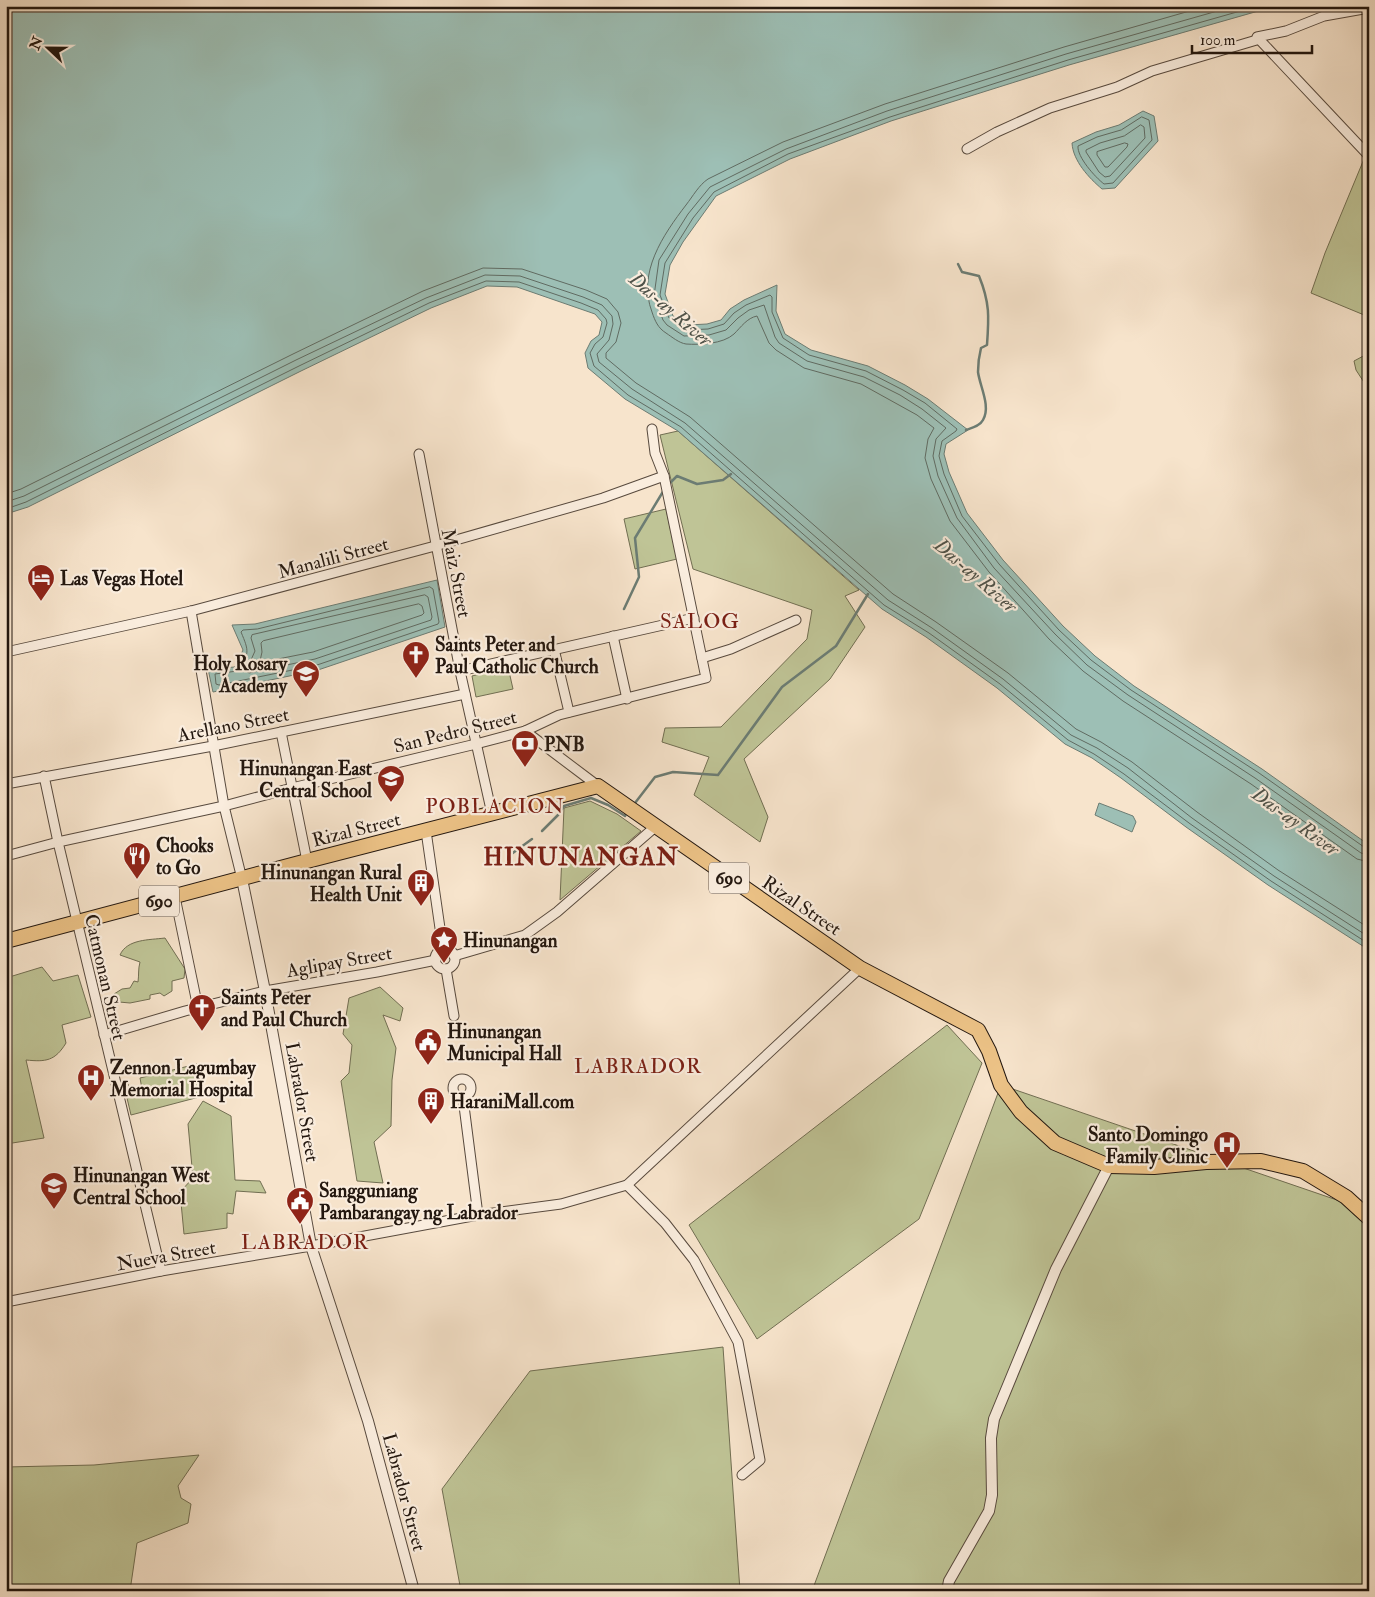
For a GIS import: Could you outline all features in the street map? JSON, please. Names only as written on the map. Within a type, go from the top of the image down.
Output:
[{"type":"main road","name":"Rizal Street","points":[[77,923],[598,786],[860,968]]},
{"type":"main road","name":"690","points":[[6,941],[77,923]]},
{"type":"main road","name":"690","points":[[860,968],[978,1030],[989,1051],[1002,1085],[1021,1112],[1055,1143],[1109,1166],[1154,1167],[1206,1162],[1261,1161],[1303,1171],[1346,1197],[1369,1218]]},
{"type":"street","points":[[1369,8],[1324,16],[1286,30],[1257,37],[1369,156]]},
{"type":"street","points":[[967,149],[997,132],[1050,108],[1117,87],[1152,71],[1260,39]]},
{"type":"street","points":[[652,429],[655,453],[664,476],[702,658],[731,649],[796,620]]},
{"type":"street","name":"Maiz Street","points":[[419,454],[460,671],[492,814]]},
{"type":"street","name":"Manalili Street","points":[[6,652],[191,612],[603,498],[664,476]]},
{"type":"street","name":"Labrador Street","points":[[191,612],[224,806],[242,879],[265,991],[311,1246],[368,1421],[414,1591]]},
{"type":"street","points":[[460,671],[694,618]]},
{"type":"street","points":[[613,636],[627,699]]},
{"type":"street","points":[[554,649],[569,712]]},
{"type":"street","name":"San Pedro Street","points":[[6,856],[58,842],[224,806],[525,731],[569,712],[706,678],[702,658]]},
{"type":"street","name":"Arellano Street","points":[[6,784],[213,746],[465,694]]},
{"type":"street","points":[[525,731],[598,786]]},
{"type":"street","points":[[281,732],[308,861]]},
{"type":"street","name":"Catmonan Street","points":[[44,776],[77,923],[161,1271]]},
{"type":"street","points":[[454,956],[525,935],[557,912],[655,827]]},
{"type":"street","points":[[426,831],[443,949]]},
{"type":"street","points":[[175,896],[198,1008]]},
{"type":"street","points":[[443,949],[449,950],[454,956],[452,966],[446,969],[438,966],[436,960],[438,952],[443,949]]},
{"type":"street","name":"Aglipay Street","points":[[104,1035],[265,991],[436,960]]},
{"type":"street","points":[[742,1476],[760,1460],[738,1342],[694,1260],[665,1223],[627,1185],[860,968]]},
{"type":"street","points":[[446,969],[454,1016]]},
{"type":"street","points":[[463,1098],[478,1215]]},
{"type":"street","points":[[948,1591],[949,1581],[988,1511],[992,1495],[991,1438],[994,1419],[1056,1269],[1109,1166]]},
{"type":"street","name":"Nueva Street","points":[[6,1302],[161,1271],[478,1215],[562,1204],[627,1185]]},
{"type":"green space","points":[[1364,159],[1369,165],[1369,317],[1311,293],[1325,253]]},
{"type":"green space","points":[[1369,353],[1369,390],[1356,370],[1354,361]]},
{"type":"green space","points":[[678,431],[859,590],[845,596],[865,627],[830,679],[744,759],[768,817],[760,842],[694,795],[709,757],[662,742],[665,728],[721,727],[807,639],[812,610],[693,569],[660,435]]},
{"type":"green space","points":[[666,509],[677,559],[635,569],[624,519]]},
{"type":"green space","points":[[508,667],[513,689],[476,697],[472,676]]},
{"type":"green space","points":[[590,801],[617,814],[641,831],[560,900],[564,808]]},
{"type":"green space","points":[[165,938],[185,969],[184,978],[172,981],[172,991],[164,996],[160,993],[150,995],[150,999],[130,1003],[119,1002],[114,994],[122,989],[130,988],[134,981],[138,982],[140,962],[120,955],[123,950],[139,941]]},
{"type":"green space","points":[[42,967],[53,981],[78,975],[91,1017],[62,1025],[66,1043],[54,1057],[39,1061],[26,1060],[44,1138],[6,1144],[6,978]]},
{"type":"green space","points":[[380,987],[403,1008],[400,1021],[383,1015],[396,1048],[392,1080],[391,1126],[374,1142],[383,1183],[357,1181],[341,1081],[349,1073],[352,1045],[343,1034],[349,998]]},
{"type":"green space","points":[[947,1025],[982,1063],[919,1219],[757,1339],[689,1225]]},
{"type":"green space","points":[[197,1064],[203,1096],[131,1115],[123,1081],[128,1081],[129,1092],[142,1089],[140,1078]]},
{"type":"green space","points":[[1001,1085],[1369,1211],[1369,1591],[812,1591]]},
{"type":"green space","points":[[203,1101],[231,1116],[235,1180],[260,1181],[266,1193],[236,1191],[233,1214],[227,1213],[227,1228],[184,1234],[180,1192],[193,1178],[188,1124]]},
{"type":"green space","points":[[723,1347],[740,1591],[461,1591],[442,1489],[530,1371]]},
{"type":"green space","points":[[199,1455],[178,1486],[181,1498],[191,1504],[188,1523],[137,1543],[130,1591],[6,1591],[6,1467],[94,1465]]},
{"type":"water","name":"Das-ay River","points":[[6,6],[1276,6],[1069,65],[891,121],[790,159],[716,196],[683,242],[670,265],[665,294],[673,316],[688,325],[707,324],[721,320],[730,309],[744,300],[777,285],[776,311],[785,334],[811,350],[868,366],[905,385],[928,399],[968,430],[946,444],[944,454],[949,472],[967,513],[1003,560],[1063,626],[1095,656],[1134,686],[1262,769],[1369,845],[1369,950],[1268,885],[1092,758],[1065,744],[997,688],[926,637],[882,609],[678,431],[625,399],[588,368],[585,353],[591,341],[599,335],[602,322],[595,314],[517,287],[487,286],[431,308],[28,507],[6,514]]},
{"type":"water","points":[[1143,111],[1154,116],[1158,141],[1115,188],[1102,189],[1092,180],[1079,163],[1072,143],[1096,132],[1119,125]]},
{"type":"water","points":[[437,580],[445,627],[318,670],[213,692],[208,669],[235,667],[243,650],[232,625],[255,624]]},
{"type":"water","points":[[1099,803],[1133,816],[1136,822],[1132,832],[1095,815]]},
{"type":"waterway","points":[[958,264],[962,272],[979,276],[988,310],[987,345],[981,348],[978,369],[986,409],[985,415],[980,424],[966,430]]},
{"type":"waterway","points":[[669,484],[677,476],[697,484],[723,480],[731,474]]},
{"type":"waterway","points":[[624,609],[639,577],[635,538],[664,490]]},
{"type":"waterway","points":[[635,803],[655,777],[673,772],[718,775],[782,687],[836,646],[868,594]]},
{"type":"waterway","points":[[542,831],[559,814],[564,806],[591,798],[608,805],[625,816],[626,814]]},
{"type":"waterway","points":[[510,855],[532,839]]},
{"type":"place","name":"Las Vegas Hotel","points":[[41,602]]},
{"type":"place","name":"Saints Peter and Paul Catholic Church","points":[[416,679]]},
{"type":"place","name":"Holy Rosary Academy","points":[[306,698]]},
{"type":"place","name":"PNB","points":[[525,768]]},
{"type":"place","name":"Hinunangan East Central School","points":[[391,803]]},
{"type":"place","name":"Chooks to Go","points":[[137,880]]},
{"type":"place","name":"Hinunangan Rural Health Unit","points":[[421,907]]},
{"type":"place","name":"Hinunangan","points":[[444,964]]},
{"type":"place","name":"Saints Peter and Paul Church","points":[[202,1032]]},
{"type":"place","name":"Hinunangan Municipal Hall","points":[[428,1066]]},
{"type":"place","name":"Zennon Lagumbay Memorial Hospital","points":[[91,1102]]},
{"type":"place","name":"HaraniMall.com","points":[[431,1125]]},
{"type":"place","name":"Santo Domingo Family Clinic","points":[[1227,1169]]},
{"type":"place","name":"Hinunangan West Central School","points":[[54,1210]]},
{"type":"place","name":"Sangguniang Pambarangay ng Labrador","points":[[300,1225]]},
{"type":"district","name":"SALOG","points":[[700,621]]},
{"type":"district","name":"POBLACION","points":[[495,806]]},
{"type":"district","name":"HINUNANGAN","points":[[581,857]]},
{"type":"district","name":"LABRADOR","points":[[638,1066]]},
{"type":"district","name":"LABRADOR","points":[[305,1242]]}]
